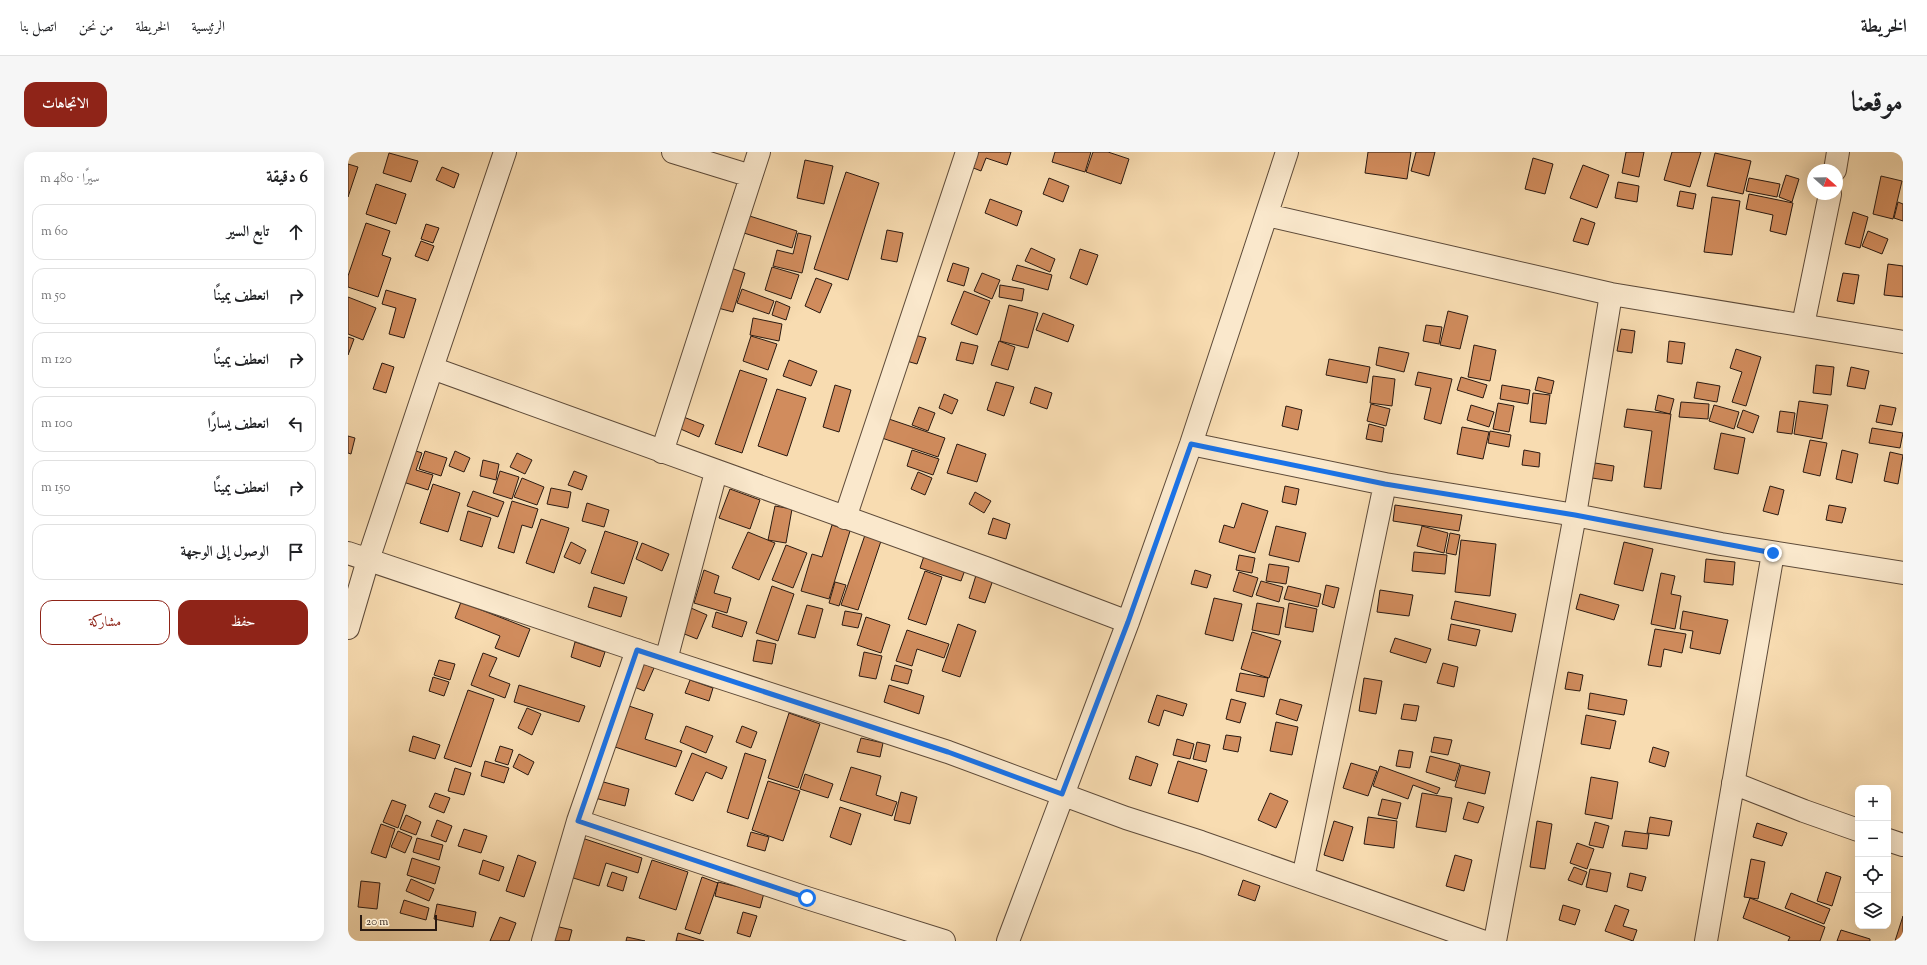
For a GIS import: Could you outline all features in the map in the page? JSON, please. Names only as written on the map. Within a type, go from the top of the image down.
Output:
[{"type":"street","points":[[348,628],[358,556],[432,368],[505,152]]},
{"type":"street","points":[[673,152],[751,176]]},
{"type":"street","points":[[662,452],[759,152]]},
{"type":"street","points":[[845,518],[968,152]]},
{"type":"street","points":[[1008,941],[1062,794],[1128,622],[1191,444],[1287,152]]},
{"type":"street","points":[[1835,164],[1838,152]]},
{"type":"street","points":[[1803,325],[1829,200]]},
{"type":"street","points":[[1267,215],[1611,294],[1903,342]]},
{"type":"street","points":[[1495,941],[1575,515],[1611,294]]},
{"type":"street","points":[[432,368],[716,472],[986,568],[1128,622]]},
{"type":"street","points":[[1191,444],[1385,484],[1575,515],[1773,553],[1903,573]]},
{"type":"street","points":[[666,660],[716,472]]},
{"type":"street","points":[[1303,878],[1385,484]]},
{"type":"street","points":[[1706,941],[1773,553]]},
{"type":"street","points":[[358,556],[666,660],[948,752],[1126,818],[1201,842],[1482,941]]},
{"type":"street","points":[[543,941],[578,821],[637,650]]},
{"type":"street","points":[[1733,783],[1855,829]]},
{"type":"street","points":[[578,821],[807,898],[944,941]]},
{"type":"street","points":[[1891,841],[1903,845]]},
{"type":"building","points":[[970,152],[1011,152],[1007,165],[986,158],[981,171],[966,165]]},
{"type":"building","points":[[1055,152],[1091,152],[1085,172],[1052,162]]},
{"type":"building","points":[[1093,152],[1108,152],[1129,159],[1121,184],[1086,172]]},
{"type":"building","points":[[1368,152],[1411,152],[1407,179],[1365,173]]},
{"type":"building","points":[[1416,152],[1435,152],[1429,176],[1411,171]]},
{"type":"building","points":[[1626,152],[1644,152],[1639,177],[1622,173]]},
{"type":"building","points":[[1672,152],[1701,152],[1690,187],[1664,180]]},
{"type":"building","points":[[389,153],[418,161],[411,182],[383,173]]},
{"type":"building","points":[[1715,153],[1751,161],[1743,194],[1707,186]]},
{"type":"building","points":[[1533,158],[1553,164],[1545,194],[1525,189]]},
{"type":"building","points":[[805,160],[833,166],[824,204],[797,198]]},
{"type":"building","points":[[348,164],[358,167],[348,197]]},
{"type":"building","points":[[1583,165],[1609,175],[1597,208],[1570,198]]},
{"type":"building","points":[[442,167],[459,174],[454,188],[436,180]]},
{"type":"building","points":[[846,172],[879,183],[848,280],[814,269]]},
{"type":"building","points":[[1786,175],[1799,179],[1792,202],[1779,197]]},
{"type":"building","points":[[1881,176],[1902,181],[1893,219],[1873,214]]},
{"type":"building","points":[[1049,178],[1069,186],[1063,202],[1043,194]]},
{"type":"building","points":[[1749,178],[1780,184],[1777,197],[1746,191]]},
{"type":"building","points":[[1618,182],[1639,186],[1637,202],[1615,198]]},
{"type":"building","points":[[376,184],[406,194],[396,224],[366,214]]},
{"type":"building","points":[[1680,191],[1696,194],[1693,209],[1677,206]]},
{"type":"building","points":[[1749,194],[1793,203],[1786,235],[1770,231],[1773,215],[1746,209]]},
{"type":"building","points":[[1712,197],[1740,201],[1732,255],[1704,252]]},
{"type":"building","points":[[990,199],[1022,211],[1017,226],[985,213]]},
{"type":"building","points":[[1898,202],[1903,204],[1903,221],[1894,218]]},
{"type":"building","points":[[737,212],[797,231],[792,248],[731,229]]},
{"type":"building","points":[[1853,212],[1868,217],[1860,248],[1845,244]]},
{"type":"building","points":[[1581,218],[1595,223],[1588,245],[1573,241]]},
{"type":"building","points":[[366,223],[390,231],[382,255],[391,258],[378,297],[348,287],[348,276]]},
{"type":"building","points":[[426,224],[439,228],[433,243],[421,239]]},
{"type":"building","points":[[887,230],[903,233],[897,262],[881,259]]},
{"type":"building","points":[[1868,231],[1888,239],[1882,254],[1862,246]]},
{"type":"building","points":[[798,233],[811,236],[802,273],[773,266],[777,250],[793,254]]},
{"type":"building","points":[[421,241],[434,246],[428,261],[415,256]]},
{"type":"building","points":[[1031,248],[1055,259],[1050,272],[1025,261]]},
{"type":"building","points":[[1080,249],[1098,255],[1087,285],[1070,278]]},
{"type":"building","points":[[953,263],[969,268],[964,286],[947,281]]},
{"type":"building","points":[[1888,264],[1903,266],[1903,297],[1884,295]]},
{"type":"building","points":[[1017,265],[1052,275],[1048,290],[1012,280]]},
{"type":"building","points":[[772,267],[799,275],[791,299],[765,290]]},
{"type":"building","points":[[731,268],[745,273],[733,312],[718,308]]},
{"type":"building","points":[[982,273],[1000,280],[992,299],[974,291]]},
{"type":"building","points":[[1843,273],[1859,275],[1854,304],[1837,301]]},
{"type":"building","points":[[816,278],[832,284],[820,313],[805,306]]},
{"type":"building","points":[[1000,285],[1024,289],[1022,301],[999,297]]},
{"type":"building","points":[[742,289],[774,301],[769,314],[737,303]]},
{"type":"building","points":[[386,290],[416,299],[404,338],[389,334],[396,308],[382,304]]},
{"type":"building","points":[[964,291],[990,301],[977,335],[951,324]]},
{"type":"building","points":[[348,297],[376,308],[363,340],[348,334]]},
{"type":"building","points":[[776,301],[790,307],[786,320],[772,315]]},
{"type":"building","points":[[1009,305],[1038,313],[1028,348],[1000,341]]},
{"type":"building","points":[[1448,311],[1468,316],[1460,349],[1440,345]]},
{"type":"building","points":[[1043,313],[1074,325],[1068,342],[1036,330]]},
{"type":"building","points":[[753,318],[782,324],[779,341],[750,335]]},
{"type":"building","points":[[1426,325],[1442,327],[1439,344],[1423,341]]},
{"type":"building","points":[[1621,329],[1635,331],[1632,353],[1617,351]]},
{"type":"building","points":[[911,334],[926,338],[917,364],[903,360]]},
{"type":"building","points":[[751,336],[777,344],[768,370],[743,361]]},
{"type":"building","points":[[348,337],[354,339],[348,355]]},
{"type":"building","points":[[999,341],[1015,347],[1008,370],[991,365]]},
{"type":"building","points":[[1669,341],[1685,343],[1682,364],[1667,362]]},
{"type":"building","points":[[961,342],[978,346],[973,364],[956,360]]},
{"type":"building","points":[[1474,345],[1496,350],[1490,381],[1468,377]]},
{"type":"building","points":[[1379,347],[1409,353],[1404,372],[1376,365]]},
{"type":"building","points":[[1736,349],[1761,357],[1746,406],[1732,402],[1742,372],[1730,368]]},
{"type":"building","points":[[1329,359],[1370,367],[1367,383],[1326,375]]},
{"type":"building","points":[[789,360],[817,371],[811,386],[783,376]]},
{"type":"building","points":[[382,363],[394,367],[386,393],[373,389]]},
{"type":"building","points":[[1816,365],[1834,367],[1831,395],[1813,393]]},
{"type":"building","points":[[1851,367],[1869,371],[1865,389],[1847,386]]},
{"type":"building","points":[[740,370],[767,379],[742,453],[715,444]]},
{"type":"building","points":[[1418,372],[1452,379],[1441,424],[1424,419],[1431,388],[1415,385]]},
{"type":"building","points":[[1373,376],[1395,379],[1392,406],[1370,403]]},
{"type":"building","points":[[1461,377],[1487,385],[1483,398],[1457,390]]},
{"type":"building","points":[[1538,377],[1554,381],[1551,394],[1535,390]]},
{"type":"building","points":[[996,382],[1014,387],[1004,416],[987,410]]},
{"type":"building","points":[[1697,382],[1720,386],[1717,402],[1694,398]]},
{"type":"building","points":[[835,385],[851,390],[839,432],[823,427]]},
{"type":"building","points":[[1502,385],[1530,390],[1528,404],[1500,399]]},
{"type":"building","points":[[1035,387],[1052,393],[1047,409],[1030,403]]},
{"type":"building","points":[[777,389],[806,398],[787,456],[758,446]]},
{"type":"building","points":[[1533,393],[1550,395],[1546,424],[1530,422]]},
{"type":"building","points":[[944,394],[958,400],[952,414],[939,408]]},
{"type":"building","points":[[1658,395],[1674,399],[1670,414],[1655,410]]},
{"type":"building","points":[[1799,401],[1828,405],[1822,439],[1794,434]]},
{"type":"building","points":[[1681,402],[1709,404],[1708,419],[1679,417]]},
{"type":"building","points":[[1498,403],[1514,406],[1509,432],[1493,429]]},
{"type":"building","points":[[1371,404],[1390,409],[1386,426],[1367,421]]},
{"type":"building","points":[[1471,405],[1494,412],[1489,427],[1467,420]]},
{"type":"building","points":[[1714,405],[1739,412],[1734,429],[1709,421]]},
{"type":"building","points":[[1880,405],[1896,408],[1892,425],[1876,422]]},
{"type":"building","points":[[1286,406],[1302,410],[1298,430],[1282,426]]},
{"type":"building","points":[[919,407],[935,413],[928,431],[912,425]]},
{"type":"building","points":[[1627,409],[1671,414],[1661,489],[1644,487],[1652,431],[1624,427]]},
{"type":"building","points":[[1743,410],[1759,416],[1753,433],[1737,427]]},
{"type":"building","points":[[1780,411],[1795,413],[1792,434],[1777,432]]},
{"type":"building","points":[[681,416],[704,425],[699,437],[676,427]]},
{"type":"building","points":[[883,417],[945,438],[938,457],[876,436]]},
{"type":"building","points":[[1369,424],[1384,428],[1382,442],[1366,439]]},
{"type":"building","points":[[1462,427],[1489,432],[1483,459],[1457,454]]},
{"type":"building","points":[[1872,428],[1903,433],[1900,448],[1869,443]]},
{"type":"building","points":[[1490,431],[1511,435],[1509,447],[1488,443]]},
{"type":"building","points":[[1721,433],[1745,438],[1738,474],[1714,469]]},
{"type":"building","points":[[348,436],[355,438],[351,454],[348,453]]},
{"type":"building","points":[[1810,440],[1827,443],[1820,476],[1803,472]]},
{"type":"building","points":[[957,444],[986,454],[977,482],[947,473]]},
{"type":"building","points":[[407,448],[422,453],[416,470],[433,475],[428,490],[397,480]]},
{"type":"building","points":[[912,450],[939,459],[933,475],[907,466]]},
{"type":"building","points":[[1524,450],[1540,453],[1539,467],[1522,465]]},
{"type":"building","points":[[1842,450],[1858,454],[1852,483],[1836,479]]},
{"type":"building","points":[[425,451],[447,458],[441,476],[419,469]]},
{"type":"building","points":[[455,451],[470,458],[464,472],[449,466]]},
{"type":"building","points":[[1890,452],[1903,455],[1898,484],[1884,481]]},
{"type":"building","points":[[517,453],[532,460],[525,474],[510,467]]},
{"type":"building","points":[[483,460],[499,464],[496,480],[480,476]]},
{"type":"building","points":[[1595,463],[1614,466],[1612,481],[1592,478]]},
{"type":"building","points":[[500,471],[519,477],[512,499],[493,493]]},
{"type":"building","points":[[574,471],[587,476],[582,490],[568,485]]},
{"type":"building","points":[[918,472],[932,478],[925,495],[911,489]]},
{"type":"building","points":[[522,478],[544,487],[537,505],[514,497]]},
{"type":"building","points":[[433,484],[460,493],[448,532],[420,523]]},
{"type":"building","points":[[1285,486],[1299,489],[1296,505],[1282,502]]},
{"type":"building","points":[[1770,486],[1784,490],[1778,515],[1763,511]]},
{"type":"building","points":[[551,488],[571,492],[568,508],[547,504]]},
{"type":"building","points":[[730,489],[760,500],[750,529],[719,518]]},
{"type":"building","points":[[473,491],[504,502],[498,517],[467,506]]},
{"type":"building","points":[[975,492],[991,501],[984,513],[969,504]]},
{"type":"building","points":[[512,501],[538,509],[532,528],[522,525],[514,553],[498,548]]},
{"type":"building","points":[[587,503],[609,510],[604,527],[582,521]]},
{"type":"building","points":[[1242,503],[1268,511],[1255,553],[1219,542],[1224,525],[1234,528]]},
{"type":"building","points":[[1395,505],[1462,515],[1459,531],[1393,521]]},
{"type":"building","points":[[1829,505],[1846,508],[1842,523],[1826,520]]},
{"type":"building","points":[[775,506],[792,509],[786,543],[768,540]]},
{"type":"building","points":[[468,511],[491,518],[482,547],[460,540]]},
{"type":"building","points":[[993,518],[1010,524],[1006,539],[988,534]]},
{"type":"building","points":[[541,519],[569,528],[554,573],[526,563]]},
{"type":"building","points":[[832,525],[850,531],[829,599],[801,591],[812,554],[822,557]]},
{"type":"building","points":[[1276,526],[1306,533],[1299,562],[1269,555]]},
{"type":"building","points":[[1422,526],[1448,533],[1444,553],[1417,546]]},
{"type":"building","points":[[605,531],[638,542],[624,584],[591,573]]},
{"type":"building","points":[[748,532],[775,543],[759,580],[732,568]]},
{"type":"building","points":[[1450,533],[1460,535],[1456,555],[1446,553]]},
{"type":"building","points":[[865,535],[881,541],[858,610],[841,605]]},
{"type":"building","points":[[1461,540],[1496,544],[1490,596],[1455,592]]},
{"type":"building","points":[[571,542],[586,550],[580,564],[564,557]]},
{"type":"building","points":[[1624,542],[1653,549],[1643,591],[1614,584]]},
{"type":"building","points":[[642,543],[669,554],[662,571],[636,559]]},
{"type":"building","points":[[786,545],[807,553],[793,588],[772,580]]},
{"type":"building","points":[[1414,552],[1447,555],[1445,574],[1412,571]]},
{"type":"building","points":[[925,553],[966,567],[961,581],[920,568]]},
{"type":"building","points":[[1239,555],[1255,558],[1252,573],[1236,570]]},
{"type":"building","points":[[1706,559],[1735,562],[1733,585],[1704,582]]},
{"type":"building","points":[[1269,564],[1289,567],[1286,584],[1266,581]]},
{"type":"building","points":[[704,570],[719,576],[714,593],[731,598],[727,613],[694,603]]},
{"type":"building","points":[[1195,570],[1211,575],[1207,588],[1191,584]]},
{"type":"building","points":[[925,571],[942,577],[926,625],[908,619]]},
{"type":"building","points":[[977,572],[994,577],[985,603],[969,598]]},
{"type":"building","points":[[1239,572],[1258,578],[1252,597],[1233,591]]},
{"type":"building","points":[[1661,573],[1675,576],[1671,594],[1681,596],[1675,629],[1651,624]]},
{"type":"building","points":[[1261,581],[1283,587],[1279,602],[1256,595]]},
{"type":"building","points":[[835,582],[846,585],[839,606],[829,603]]},
{"type":"building","points":[[1326,585],[1339,588],[1334,608],[1322,604]]},
{"type":"building","points":[[772,586],[794,594],[778,641],[756,633]]},
{"type":"building","points":[[1288,586],[1321,594],[1318,607],[1284,599]]},
{"type":"building","points":[[594,587],[627,597],[621,617],[588,607]]},
{"type":"building","points":[[1380,590],[1413,595],[1409,616],[1377,612]]},
{"type":"building","points":[[1580,594],[1619,605],[1614,620],[1576,609]]},
{"type":"building","points":[[1214,598],[1242,604],[1233,641],[1205,634]]},
{"type":"building","points":[[1455,601],[1516,614],[1512,632],[1451,619]]},
{"type":"building","points":[[461,602],[530,629],[519,657],[495,648],[500,636],[455,618]]},
{"type":"building","points":[[1257,603],[1284,608],[1279,635],[1252,630]]},
{"type":"building","points":[[1289,603],[1317,609],[1313,632],[1285,627]]},
{"type":"building","points":[[807,605],[823,609],[815,638],[798,634]]},
{"type":"building","points":[[691,608],[707,615],[697,639],[682,633]]},
{"type":"building","points":[[845,611],[862,614],[858,628],[842,625]]},
{"type":"building","points":[[1683,611],[1728,620],[1720,654],[1690,648],[1693,631],[1680,629]]},
{"type":"building","points":[[716,612],[747,622],[742,637],[712,627]]},
{"type":"building","points":[[866,617],[890,625],[881,653],[857,645]]},
{"type":"building","points":[[958,624],[976,631],[960,677],[942,671]]},
{"type":"building","points":[[1451,624],[1480,630],[1476,646],[1448,640]]},
{"type":"building","points":[[1655,629],[1686,634],[1682,653],[1664,649],[1661,667],[1648,665]]},
{"type":"building","points":[[907,630],[949,644],[944,658],[917,649],[912,666],[896,661]]},
{"type":"building","points":[[1252,632],[1281,641],[1269,678],[1241,669]]},
{"type":"building","points":[[1395,638],[1431,649],[1426,663],[1390,652]]},
{"type":"building","points":[[757,640],[776,644],[772,664],[753,661]]},
{"type":"building","points":[[575,642],[605,652],[600,667],[571,657]]},
{"type":"building","points":[[864,652],[882,656],[876,679],[859,676]]},
{"type":"building","points":[[483,653],[497,658],[489,676],[510,684],[505,698],[471,685]]},
{"type":"building","points":[[439,660],[455,664],[450,680],[434,675]]},
{"type":"building","points":[[641,663],[654,668],[644,691],[632,686]]},
{"type":"building","points":[[1443,663],[1458,667],[1454,687],[1437,683]]},
{"type":"building","points":[[895,665],[912,670],[908,684],[891,680]]},
{"type":"building","points":[[1568,672],[1583,675],[1580,691],[1565,689]]},
{"type":"building","points":[[1240,673],[1268,678],[1264,697],[1236,691]]},
{"type":"building","points":[[433,677],[449,682],[444,696],[429,691]]},
{"type":"building","points":[[1364,678],[1382,681],[1376,714],[1359,711]]},
{"type":"building","points":[[690,680],[713,688],[709,701],[685,693]]},
{"type":"building","points":[[519,685],[585,706],[579,722],[514,702]]},
{"type":"building","points":[[889,685],[924,696],[919,714],[884,702]]},
{"type":"building","points":[[468,690],[494,699],[471,767],[444,758]]},
{"type":"building","points":[[1590,693],[1627,700],[1624,715],[1588,709]]},
{"type":"building","points":[[1157,695],[1187,704],[1183,716],[1164,710],[1159,726],[1148,722]]},
{"type":"building","points":[[1231,699],[1246,703],[1240,723],[1226,719]]},
{"type":"building","points":[[1280,699],[1302,705],[1297,721],[1276,714]]},
{"type":"building","points":[[1404,704],[1419,706],[1416,721],[1401,719]]},
{"type":"building","points":[[626,705],[653,714],[645,739],[682,751],[676,767],[612,746]]},
{"type":"building","points":[[527,708],[541,714],[532,735],[518,728]]},
{"type":"building","points":[[789,713],[820,724],[798,788],[768,778]]},
{"type":"building","points":[[1586,715],[1616,721],[1610,749],[1581,744]]},
{"type":"building","points":[[1276,722],[1298,727],[1292,755],[1270,751]]},
{"type":"building","points":[[686,726],[713,736],[706,753],[680,742]]},
{"type":"building","points":[[742,726],[757,732],[751,748],[736,742]]},
{"type":"building","points":[[1226,735],[1241,737],[1238,752],[1223,749]]},
{"type":"building","points":[[413,736],[440,745],[435,759],[409,751]]},
{"type":"building","points":[[1434,737],[1452,740],[1448,755],[1431,752]]},
{"type":"building","points":[[861,738],[883,743],[880,757],[857,752]]},
{"type":"building","points":[[1177,739],[1194,744],[1190,759],[1173,755]]},
{"type":"building","points":[[1197,742],[1210,745],[1206,762],[1193,759]]},
{"type":"building","points":[[500,746],[513,750],[508,765],[495,761]]},
{"type":"building","points":[[1653,747],[1669,752],[1665,767],[1649,762]]},
{"type":"building","points":[[1399,750],[1413,752],[1410,768],[1396,766]]},
{"type":"building","points":[[692,753],[727,767],[722,779],[706,772],[693,801],[675,794]]},
{"type":"building","points":[[745,753],[766,760],[748,819],[727,812]]},
{"type":"building","points":[[519,754],[534,762],[528,775],[513,767]]},
{"type":"building","points":[[1136,756],[1158,764],[1151,786],[1129,779]]},
{"type":"building","points":[[1430,756],[1460,764],[1455,781],[1426,772]]},
{"type":"building","points":[[485,761],[509,768],[504,783],[481,776]]},
{"type":"building","points":[[1178,761],[1207,770],[1198,802],[1168,793]]},
{"type":"building","points":[[1351,763],[1377,771],[1368,796],[1343,788]]},
{"type":"building","points":[[1461,765],[1490,772],[1485,794],[1455,787]]},
{"type":"building","points":[[1380,766],[1440,788],[1437,794],[1413,785],[1408,799],[1373,786]]},
{"type":"building","points":[[851,767],[881,776],[876,795],[897,802],[892,816],[840,800]]},
{"type":"building","points":[[455,768],[471,773],[464,795],[448,791]]},
{"type":"building","points":[[805,774],[833,784],[828,798],[800,789]]},
{"type":"building","points":[[1591,777],[1618,782],[1612,819],[1585,814]]},
{"type":"building","points":[[600,781],[629,789],[625,806],[595,798]]},
{"type":"building","points":[[768,781],[800,791],[783,841],[752,830]]},
{"type":"building","points":[[901,792],[917,797],[910,824],[894,820]]},
{"type":"building","points":[[435,793],[450,798],[444,813],[429,807]]},
{"type":"building","points":[[1270,793],[1288,801],[1276,828],[1258,820]]},
{"type":"building","points":[[1422,793],[1452,798],[1446,832],[1416,827]]},
{"type":"building","points":[[1382,799],[1401,803],[1397,819],[1378,815]]},
{"type":"building","points":[[392,800],[406,805],[398,828],[383,822]]},
{"type":"building","points":[[1468,802],[1484,807],[1478,823],[1463,819]]},
{"type":"building","points":[[840,807],[861,814],[851,845],[830,837]]},
{"type":"building","points":[[406,815],[421,822],[416,835],[400,829]]},
{"type":"building","points":[[1368,817],[1397,821],[1394,848],[1364,844]]},
{"type":"building","points":[[1650,817],[1672,821],[1669,836],[1647,833]]},
{"type":"building","points":[[437,820],[452,826],[446,842],[431,836]]},
{"type":"building","points":[[1334,821],[1353,827],[1343,861],[1324,855]]},
{"type":"building","points":[[1537,821],[1552,824],[1545,869],[1530,867]]},
{"type":"building","points":[[1595,822],[1609,826],[1603,848],[1589,845]]},
{"type":"building","points":[[1757,823],[1787,833],[1782,846],[1753,837]]},
{"type":"building","points":[[381,824],[395,829],[386,858],[371,853]]},
{"type":"building","points":[[464,829],[487,836],[481,853],[458,846]]},
{"type":"building","points":[[398,831],[412,837],[405,853],[391,847]]},
{"type":"building","points":[[1625,831],[1649,834],[1647,849],[1622,846]]},
{"type":"building","points":[[751,832],[769,837],[765,851],[747,846]]},
{"type":"building","points":[[579,837],[642,858],[638,873],[606,863],[599,886],[567,876]]},
{"type":"building","points":[[417,838],[443,845],[439,860],[413,852]]},
{"type":"building","points":[[1577,843],[1594,849],[1587,869],[1570,863]]},
{"type":"building","points":[[518,855],[536,862],[524,897],[506,891]]},
{"type":"building","points":[[1455,855],[1472,860],[1464,891],[1446,886]]},
{"type":"building","points":[[412,858],[440,867],[435,884],[407,875]]},
{"type":"building","points":[[1751,859],[1765,862],[1758,899],[1744,897]]},
{"type":"building","points":[[483,860],[504,867],[499,881],[479,874]]},
{"type":"building","points":[[652,860],[688,872],[676,910],[639,898]]},
{"type":"building","points":[[1574,867],[1587,872],[1582,885],[1568,880]]},
{"type":"building","points":[[1590,869],[1611,873],[1607,892],[1586,887]]},
{"type":"building","points":[[612,872],[627,877],[623,891],[607,886]]},
{"type":"building","points":[[1826,872],[1841,877],[1832,906],[1817,901]]},
{"type":"building","points":[[1630,873],[1646,877],[1642,891],[1627,887]]},
{"type":"building","points":[[702,877],[718,883],[700,934],[685,929]]},
{"type":"building","points":[[411,879],[434,889],[429,901],[406,891]]},
{"type":"building","points":[[1243,880],[1260,886],[1255,901],[1238,895]]},
{"type":"building","points":[[361,881],[380,883],[377,909],[358,907]]},
{"type":"building","points":[[718,882],[764,893],[760,908],[715,896]]},
{"type":"building","points":[[1791,893],[1830,909],[1824,924],[1785,908]]},
{"type":"building","points":[[1750,898],[1825,927],[1820,941],[1788,941],[1790,937],[1743,918]]},
{"type":"building","points":[[404,900],[429,908],[426,920],[400,913]]},
{"type":"building","points":[[437,904],[476,912],[473,927],[434,919]]},
{"type":"building","points":[[1563,905],[1580,910],[1575,925],[1559,920]]},
{"type":"building","points":[[1615,905],[1629,910],[1623,926],[1637,930],[1633,941],[1605,931]]},
{"type":"building","points":[[743,912],[757,916],[750,937],[737,933]]},
{"type":"building","points":[[1903,916],[1903,941],[1895,941]]},
{"type":"building","points":[[500,917],[516,923],[509,941],[490,941]]},
{"type":"building","points":[[551,925],[572,930],[569,941],[551,941]]},
{"type":"building","points":[[1841,930],[1870,939],[1870,941],[1837,941]]},
{"type":"building","points":[[678,933],[704,941],[676,941]]},
{"type":"building","points":[[627,937],[645,941],[626,941]]},
{"type":"route","points":[[807,898],[578,821],[637,650],[948,752],[1062,794],[1128,622],[1191,444],[1385,484],[1575,515],[1773,553]]}]
